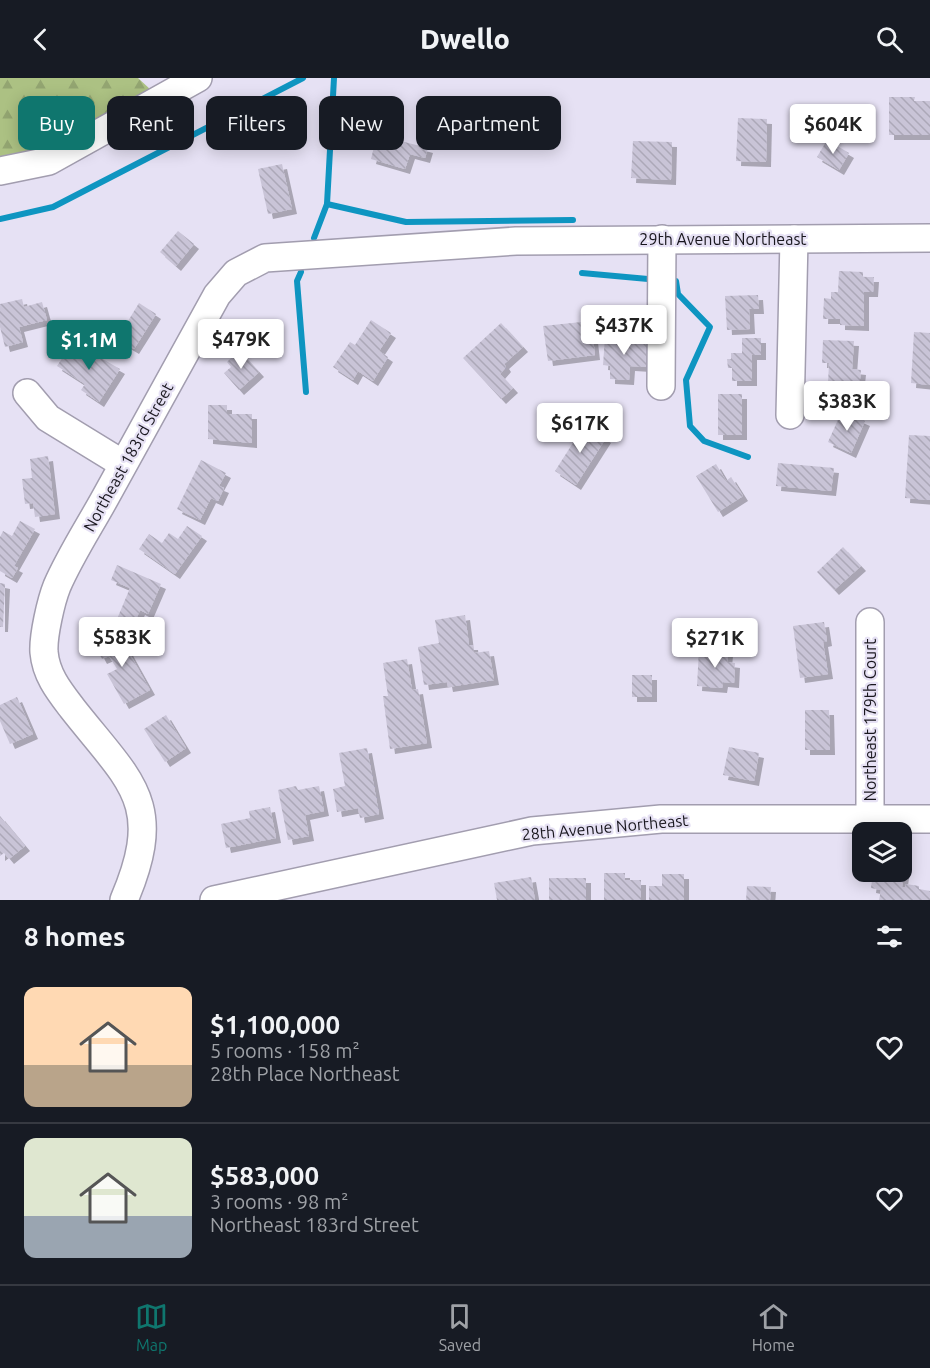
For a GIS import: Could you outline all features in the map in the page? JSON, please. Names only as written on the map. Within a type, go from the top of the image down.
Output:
[{"type":"street","points":[[0,171],[49,161],[198,78]]},
{"type":"street","name":"29th Avenue Northeast","points":[[516,241],[930,238]]},
{"type":"street","points":[[661,386],[662,239]]},
{"type":"street","points":[[790,415],[795,239]]},
{"type":"street","name":"Northeast 183rd Street","points":[[124,900],[137,868],[143,839],[143,813],[134,787],[52,682],[44,652],[57,586],[217,295],[237,273],[265,258],[516,241]]},
{"type":"street","points":[[27,393],[48,418],[123,464]]},
{"type":"street","name":"Northeast 179th Court","points":[[870,622],[870,818]]},
{"type":"street","name":"28th Avenue Northeast","points":[[214,900],[532,831],[661,819],[930,819]]},
{"type":"green space","points":[[0,78],[138,78],[151,90],[140,96],[107,96],[107,113],[95,120],[95,96],[18,96],[18,150],[39,150],[0,158]]},
{"type":"building","points":[[889,97],[915,97],[914,101],[930,101],[930,135],[889,135]]},
{"type":"building","points":[[738,118],[767,119],[766,162],[736,161]]},
{"type":"building","points":[[827,140],[849,153],[839,170],[817,157]]},
{"type":"building","points":[[633,141],[672,142],[671,180],[631,178]]},
{"type":"building","points":[[404,142],[416,145],[416,150],[427,150],[425,158],[410,154],[405,169],[371,159],[373,150],[404,150]]},
{"type":"building","points":[[282,164],[292,209],[268,214],[258,169]]},
{"type":"building","points":[[178,231],[194,244],[176,266],[160,252]]},
{"type":"building","points":[[839,271],[863,272],[863,277],[874,277],[873,292],[864,292],[864,326],[840,325],[840,319],[823,319],[824,298],[831,299],[831,292],[838,292]]},
{"type":"building","points":[[758,295],[759,309],[749,309],[750,329],[727,330],[725,296]]},
{"type":"building","points":[[22,299],[24,307],[42,302],[47,320],[19,327],[23,342],[5,347],[0,327],[0,304]]},
{"type":"building","points":[[139,303],[156,314],[134,349],[117,339]]},
{"type":"building","points":[[371,320],[391,333],[379,351],[388,357],[373,381],[358,371],[353,380],[333,367],[350,342],[355,345]]},
{"type":"building","points":[[591,321],[595,355],[548,361],[543,326]]},
{"type":"building","points":[[501,323],[523,347],[504,364],[506,367],[500,374],[513,388],[501,399],[463,358]]},
{"type":"building","points":[[914,332],[930,333],[930,385],[911,383]]},
{"type":"building","points":[[605,337],[647,340],[646,367],[630,366],[629,380],[610,379],[610,366],[603,365]]},
{"type":"building","points":[[742,338],[761,338],[761,355],[752,355],[752,381],[732,381],[732,368],[728,368],[727,359],[731,359],[731,353],[742,353]]},
{"type":"building","points":[[823,340],[854,341],[852,369],[861,370],[859,388],[828,383],[829,363],[822,363]]},
{"type":"building","points":[[73,342],[120,369],[99,402],[81,390],[85,384],[57,366]]},
{"type":"building","points":[[239,350],[259,372],[239,390],[224,373],[231,367],[227,362]]},
{"type":"building","points":[[718,394],[742,394],[742,435],[718,435]]},
{"type":"building","points":[[208,405],[227,405],[227,414],[252,414],[252,443],[208,439]]},
{"type":"building","points":[[842,411],[865,421],[851,453],[828,442]]},
{"type":"building","points":[[585,424],[606,438],[576,485],[555,471]]},
{"type":"building","points":[[909,435],[930,436],[930,500],[905,498]]},
{"type":"building","points":[[48,456],[55,514],[35,517],[33,503],[25,504],[22,479],[32,478],[30,459]]},
{"type":"building","points":[[201,460],[226,473],[219,486],[224,488],[218,501],[211,498],[200,520],[177,509]]},
{"type":"building","points":[[778,463],[834,468],[831,491],[776,486]]},
{"type":"building","points":[[716,464],[726,481],[731,477],[743,496],[718,512],[696,476]]},
{"type":"building","points":[[20,521],[35,529],[14,566],[18,568],[12,578],[0,571],[0,537],[3,531],[12,536]]},
{"type":"building","points":[[187,526],[202,536],[175,574],[139,549],[149,534],[162,543],[169,533],[178,539]]},
{"type":"building","points":[[843,547],[861,566],[834,590],[817,572]]},
{"type":"building","points":[[117,565],[161,584],[148,614],[140,610],[133,626],[117,619],[130,588],[111,580]]},
{"type":"building","points":[[0,583],[5,584],[3,627],[0,627]]},
{"type":"building","points":[[465,615],[469,645],[473,645],[474,653],[489,651],[494,680],[448,687],[447,682],[424,685],[418,647],[439,643],[435,620]]},
{"type":"building","points":[[824,622],[827,641],[823,642],[828,674],[800,678],[793,626]]},
{"type":"building","points":[[117,631],[150,690],[124,704],[107,674],[117,669],[109,656],[102,659],[94,644]]},
{"type":"building","points":[[699,649],[728,651],[727,662],[735,663],[734,683],[723,682],[722,688],[697,686]]},
{"type":"building","points":[[407,659],[412,690],[418,689],[427,743],[390,749],[383,696],[388,696],[383,663]]},
{"type":"building","points":[[632,675],[652,675],[652,697],[632,697]]},
{"type":"building","points":[[17,697],[33,734],[10,744],[0,721],[0,705]]},
{"type":"building","points":[[805,710],[829,710],[830,750],[805,750]]},
{"type":"building","points":[[166,715],[186,748],[165,762],[144,729]]},
{"type":"building","points":[[729,747],[759,753],[754,781],[723,775]]},
{"type":"building","points":[[367,748],[379,814],[360,818],[358,808],[337,812],[333,789],[345,786],[339,753]]},
{"type":"building","points":[[296,786],[298,790],[319,786],[324,811],[305,815],[309,836],[288,840],[278,790]]},
{"type":"building","points":[[270,807],[276,838],[226,848],[221,824],[250,818],[249,811]]},
{"type":"building","points":[[0,816],[25,846],[9,859],[4,853],[0,856]]},
{"type":"building","points":[[604,873],[625,873],[625,880],[641,880],[641,900],[604,900]]},
{"type":"building","points":[[662,874],[684,874],[684,900],[649,900],[649,886],[662,886]]},
{"type":"building","points":[[531,877],[535,900],[497,900],[494,883]]},
{"type":"building","points":[[549,878],[586,878],[586,900],[549,900]]},
{"type":"building","points":[[872,882],[903,882],[902,887],[906,884],[930,891],[930,900],[879,900],[881,890],[871,888]]},
{"type":"building","points":[[747,886],[771,887],[770,900],[746,900]]},
{"type":"waterway","points":[[0,219],[53,207],[303,78]]},
{"type":"waterway","points":[[314,238],[327,204],[334,78]]},
{"type":"waterway","points":[[327,204],[406,222],[573,220]]},
{"type":"waterway","points":[[301,272],[297,281],[306,392]]},
{"type":"waterway","points":[[582,273],[648,279]]},
{"type":"waterway","points":[[676,281],[678,294],[710,327],[686,380],[690,426],[704,441],[748,457]]}]
